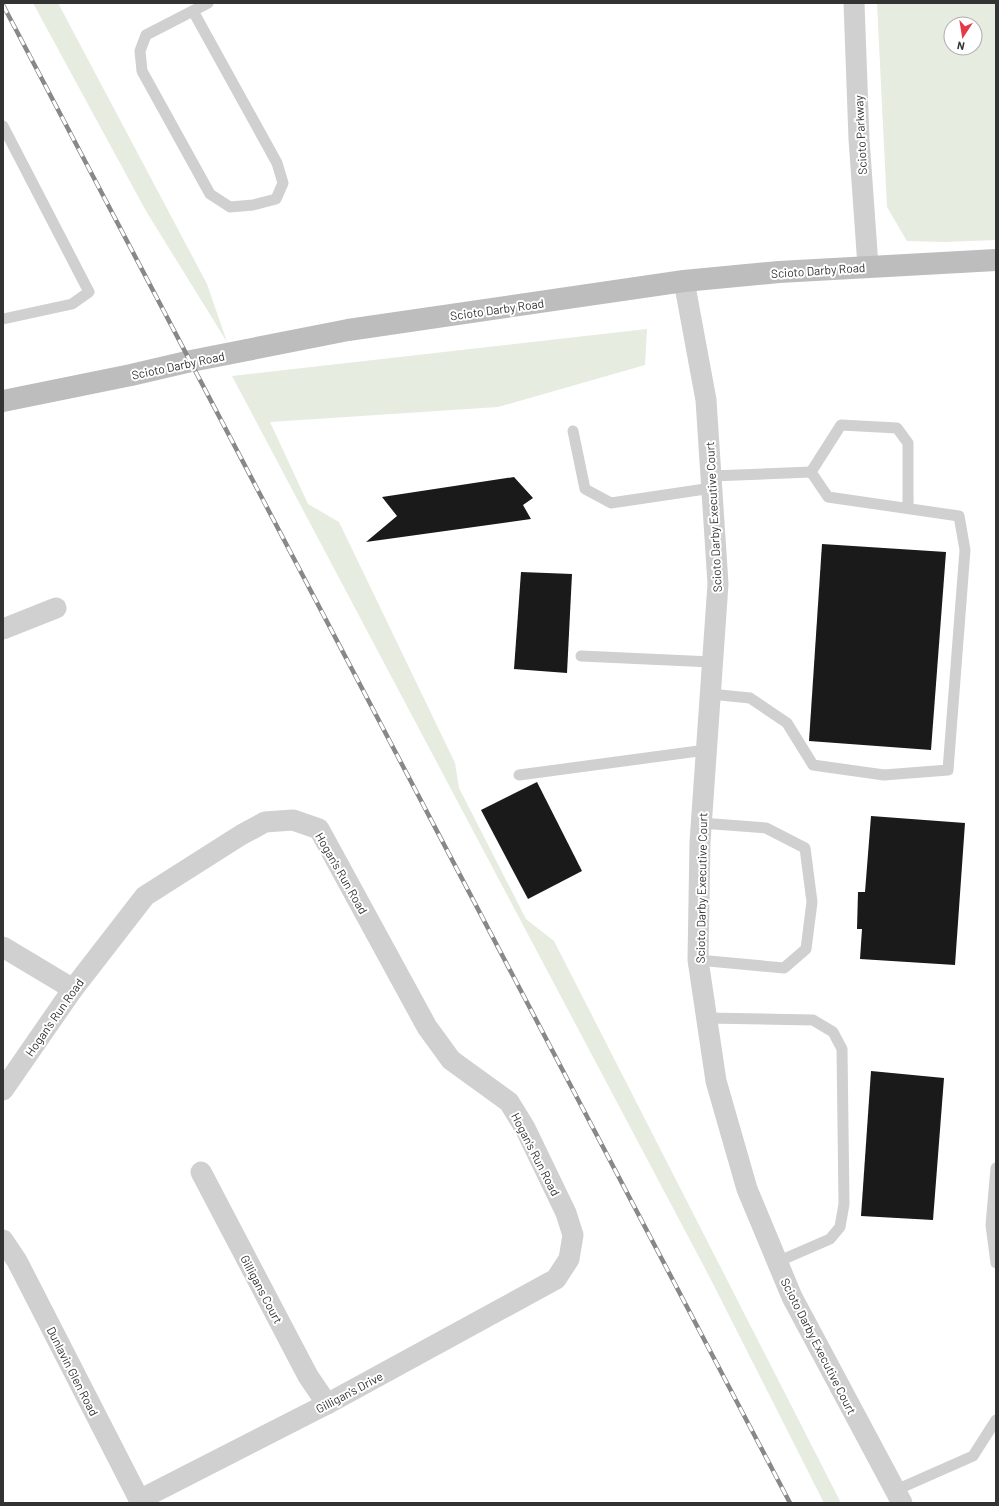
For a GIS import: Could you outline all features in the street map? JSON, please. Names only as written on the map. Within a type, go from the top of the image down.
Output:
[{"type":"main road","name":"Scioto Darby Road","points":[[3,401],[131,375],[191,361],[348,330],[684,281],[778,272],[996,260]]},
{"type":"street","name":"Scioto Parkway","points":[[854,3],[860,139],[868,266]]},
{"type":"street","name":"Scioto Darby Executive Court","points":[[684,281],[706,400],[718,584],[701,824],[698,960],[716,1081],[747,1189],[792,1297],[899,1497]]},
{"type":"street","points":[[3,628],[56,608]]},
{"type":"street","name":"Hogan's Run Road","points":[[3,1090],[73,989],[145,896],[241,835],[265,822],[293,820],[319,829],[428,1027],[451,1060],[510,1102],[525,1128],[566,1213],[573,1236],[569,1259],[556,1279]]},
{"type":"street","points":[[3,947],[73,989]]},
{"type":"street","name":"Gilligans Court","points":[[201,1172],[308,1376],[327,1404]]},
{"type":"street","name":"Dunlavin Glen Road","points":[[3,1240],[18,1261],[140,1501]]},
{"type":"street","name":"Gilligan's Drive","points":[[140,1501],[327,1404],[556,1279]]},
{"type":"lane","points":[[193,11],[277,163],[283,183],[276,199],[230,207],[210,194],[142,71],[140,51],[146,35],[208,3]]},
{"type":"lane","points":[[3,126],[89,292],[72,304],[3,319]]},
{"type":"lane","points":[[812,472],[841,425],[897,428],[908,443],[908,508]]},
{"type":"lane","points":[[573,431],[585,489],[610,503],[711,482],[812,472]]},
{"type":"lane","points":[[710,694],[750,698],[787,723],[813,765],[884,775],[948,770],[965,550],[960,516],[828,497],[812,472]]},
{"type":"lane","points":[[582,656],[712,662]]},
{"type":"lane","points":[[519,775],[706,750]]},
{"type":"lane","points":[[698,960],[784,968],[806,949],[812,902],[805,848],[766,828],[701,824]]},
{"type":"lane","points":[[706,1018],[813,1020],[833,1032],[842,1049],[844,1204],[840,1226],[830,1239],[777,1262]]},
{"type":"lane","points":[[996,1168],[991,1225],[996,1263]]},
{"type":"lane","points":[[899,1497],[973,1456],[996,1420]]},
{"type":"shaded area","points":[[33,3],[58,3],[207,284],[227,342],[146,211]]},
{"type":"shaded area","points":[[877,3],[996,3],[996,240],[945,242],[907,241],[887,207]]},
{"type":"shaded area","points":[[647,329],[645,365],[498,407],[270,422],[308,504],[339,522],[455,763],[459,788],[526,919],[554,941],[841,1503],[824,1503],[708,1274],[232,376]]},
{"type":"building","points":[[514,477],[533,498],[523,505],[531,519],[366,542],[397,516],[382,497]]},
{"type":"building","points":[[822,544],[946,552],[931,750],[809,741]]},
{"type":"building","points":[[521,572],[572,574],[567,673],[514,669]]},
{"type":"building","points":[[537,782],[582,871],[528,899],[481,810]]},
{"type":"building","points":[[871,816],[965,823],[955,965],[860,959],[862,929],[857,929],[858,892],[865,892]]},
{"type":"building","points":[[871,1071],[944,1078],[933,1220],[861,1216]]},
{"type":"railway","points":[[3,5],[790,1503]]}]
